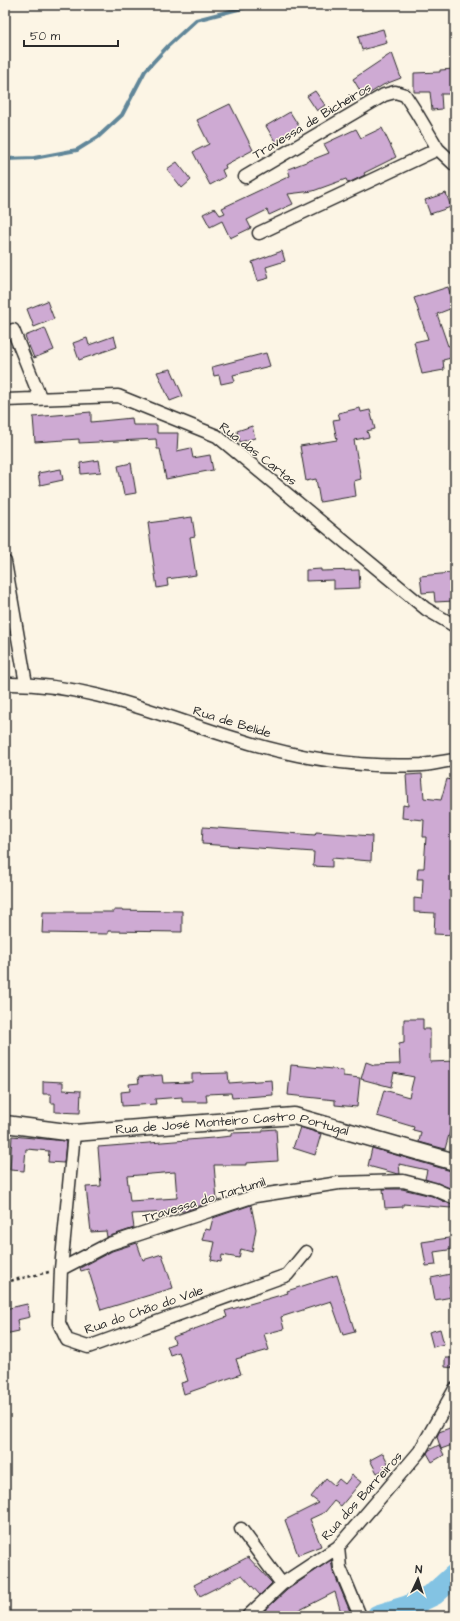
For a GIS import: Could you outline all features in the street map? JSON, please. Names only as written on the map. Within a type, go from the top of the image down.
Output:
[{"type":"main road","name":"Rua de José Monteiro Castro Portugal","points":[[5,1124],[74,1133],[294,1116],[455,1162]]},
{"type":"street","name":"Travessa de Bicheiros","points":[[245,177],[384,95],[395,92],[405,95],[438,149],[455,165]]},
{"type":"street","points":[[259,233],[438,149]]},
{"type":"street","points":[[13,330],[40,397]]},
{"type":"street","name":"Rua das Cartas","points":[[5,400],[40,397],[118,396],[217,436],[426,609],[455,626]]},
{"type":"street","points":[[5,562],[26,684]]},
{"type":"street","name":"Rua de Belide","points":[[5,684],[59,687],[117,702],[239,740],[302,757],[384,764],[423,765],[455,760]]},
{"type":"street","name":"Rua do Chão do Vale","points":[[74,1133],[61,1269],[60,1323],[67,1340],[88,1347],[287,1275],[306,1252]]},
{"type":"street","name":"Travessa do Tartumil","points":[[61,1269],[109,1244],[255,1196],[339,1183],[403,1181],[434,1188],[455,1198]]},
{"type":"street","name":"Rua dos Barreiros","points":[[248,1616],[282,1584],[338,1547],[420,1451],[455,1389]]},
{"type":"street","points":[[241,1529],[282,1584]]},
{"type":"street","points":[[338,1547],[340,1568],[360,1616]]},
{"type":"path","points":[[5,1282],[61,1269]]},
{"type":"building","points":[[383,29],[387,43],[362,50],[358,36]]},
{"type":"building","points":[[392,53],[401,78],[383,85],[364,97],[353,79]]},
{"type":"building","points":[[455,69],[455,94],[441,94],[442,109],[432,110],[430,92],[414,92],[414,73],[440,72],[440,70]]},
{"type":"building","points":[[315,91],[325,105],[317,111],[307,96]]},
{"type":"building","points":[[230,104],[253,150],[225,165],[226,168],[222,170],[225,177],[210,185],[193,152],[209,144],[197,120]]},
{"type":"building","points":[[290,112],[300,128],[276,143],[266,126]]},
{"type":"building","points":[[382,128],[396,157],[364,173],[365,175],[348,183],[346,179],[313,191],[288,194],[293,204],[269,215],[267,210],[247,220],[251,228],[230,238],[222,221],[210,227],[203,214],[215,208],[220,215],[225,213],[222,208],[290,176],[288,169],[329,153],[324,144],[356,129],[361,138]]},
{"type":"building","points":[[177,162],[191,180],[182,188],[167,169]]},
{"type":"building","points":[[446,193],[451,207],[430,214],[425,200]]},
{"type":"building","points":[[282,251],[285,261],[266,267],[269,278],[258,281],[252,262]]},
{"type":"building","points":[[448,287],[455,307],[437,314],[448,346],[455,344],[455,357],[443,360],[444,370],[422,374],[414,342],[428,339],[414,298]]},
{"type":"building","points":[[47,301],[54,319],[34,327],[27,309]]},
{"type":"building","points":[[45,328],[54,350],[34,358],[25,336]]},
{"type":"building","points":[[114,336],[117,347],[79,360],[73,343],[87,338],[89,345]]},
{"type":"building","points":[[266,353],[270,366],[233,375],[235,381],[221,384],[219,375],[214,376],[212,367]]},
{"type":"building","points":[[171,369],[183,396],[170,401],[157,372]]},
{"type":"building","points":[[360,408],[361,412],[370,410],[375,429],[367,431],[369,437],[354,440],[361,479],[354,481],[356,496],[320,502],[316,479],[306,481],[300,446],[337,440],[333,420],[340,419],[338,413]]},
{"type":"building","points":[[91,412],[91,422],[132,418],[133,425],[157,425],[157,433],[178,433],[177,451],[191,448],[193,458],[210,455],[213,470],[166,479],[160,449],[157,449],[156,439],[79,443],[79,439],[35,442],[33,417]]},
{"type":"building","points":[[252,426],[255,438],[240,442],[237,431]]},
{"type":"building","points":[[99,460],[101,472],[81,474],[80,463]]},
{"type":"building","points":[[131,463],[136,493],[124,495],[118,466]]},
{"type":"building","points":[[61,469],[63,480],[40,485],[38,473]]},
{"type":"building","points":[[192,517],[195,536],[190,537],[196,575],[167,579],[168,586],[157,588],[148,523]]},
{"type":"building","points":[[321,569],[321,571],[359,570],[360,588],[334,589],[334,580],[306,581],[306,570]]},
{"type":"building","points":[[451,573],[451,584],[455,583],[455,601],[435,602],[434,592],[422,593],[420,576]]},
{"type":"building","points":[[422,774],[424,798],[441,800],[447,779],[455,781],[453,865],[455,865],[455,935],[434,934],[435,913],[414,912],[414,898],[422,899],[423,879],[417,879],[418,868],[424,868],[426,837],[423,837],[424,820],[402,818],[403,805],[408,806],[406,775]]},
{"type":"building","points":[[203,827],[315,835],[316,832],[372,836],[371,861],[332,858],[332,867],[313,866],[314,852],[202,844]]},
{"type":"building","points":[[114,910],[182,911],[182,932],[108,931],[108,934],[42,933],[43,912],[114,912]]},
{"type":"building","points":[[404,1019],[423,1019],[423,1029],[430,1029],[430,1062],[455,1061],[455,1113],[445,1149],[419,1142],[421,1132],[413,1130],[414,1127],[377,1116],[384,1090],[409,1097],[414,1077],[394,1073],[391,1087],[361,1079],[366,1062],[374,1065],[400,1064],[399,1044],[404,1043]]},
{"type":"building","points":[[291,1065],[343,1070],[343,1076],[360,1078],[357,1107],[335,1105],[335,1100],[288,1095]]},
{"type":"building","points":[[228,1073],[229,1083],[272,1080],[273,1095],[232,1098],[231,1093],[206,1094],[207,1102],[182,1102],[182,1097],[155,1099],[156,1104],[122,1106],[121,1092],[130,1091],[129,1084],[139,1083],[138,1077],[162,1075],[163,1083],[192,1082],[192,1074]]},
{"type":"building","points":[[43,1081],[63,1082],[63,1090],[81,1091],[80,1113],[55,1112],[55,1103],[51,1103],[51,1094],[43,1094]]},
{"type":"building","points":[[300,1127],[321,1134],[315,1155],[293,1148]]},
{"type":"building","points":[[276,1129],[278,1161],[246,1163],[246,1165],[214,1165],[217,1200],[185,1211],[132,1214],[134,1228],[107,1237],[106,1231],[91,1232],[86,1187],[101,1186],[98,1147],[213,1138],[231,1136],[231,1133],[263,1132],[263,1130]],"holes":[[[175,1172],[177,1198],[130,1201],[127,1176]]]},
{"type":"building","points":[[12,1136],[66,1141],[64,1163],[48,1162],[49,1151],[26,1149],[24,1171],[10,1170]]},
{"type":"building","points":[[372,1148],[451,1171],[450,1175],[455,1176],[455,1190],[425,1179],[427,1170],[399,1164],[400,1174],[398,1174],[368,1166]]},
{"type":"building","points":[[383,1189],[402,1189],[432,1196],[452,1205],[451,1208],[403,1204],[403,1207],[385,1208]]},
{"type":"building","points":[[251,1205],[256,1229],[252,1252],[241,1249],[239,1258],[222,1255],[221,1262],[211,1260],[215,1242],[202,1240],[205,1229],[210,1230],[213,1218]]},
{"type":"building","points":[[455,1237],[455,1249],[434,1252],[436,1265],[426,1266],[422,1242]]},
{"type":"building","points":[[137,1243],[143,1260],[162,1254],[173,1288],[101,1310],[88,1269],[81,1271],[80,1268],[112,1251]]},
{"type":"building","points":[[455,1273],[455,1285],[449,1286],[452,1297],[435,1300],[431,1278]]},
{"type":"building","points":[[337,1275],[355,1332],[343,1335],[331,1301],[281,1317],[284,1329],[264,1334],[269,1350],[236,1359],[241,1374],[184,1394],[181,1383],[188,1381],[179,1352],[170,1355],[167,1346],[175,1343],[173,1337],[227,1317],[225,1311],[288,1293],[287,1291]]},
{"type":"building","points":[[27,1304],[30,1317],[17,1320],[19,1331],[5,1334],[5,1309]]},
{"type":"building","points":[[440,1329],[444,1344],[433,1347],[429,1332]]},
{"type":"building","points":[[445,1358],[455,1358],[455,1368],[445,1367]]},
{"type":"building","points":[[455,1426],[455,1444],[441,1449],[437,1437],[439,1432]]},
{"type":"building","points":[[439,1445],[444,1455],[432,1462],[427,1453],[429,1450]]},
{"type":"building","points":[[383,1453],[390,1467],[377,1473],[370,1460]]},
{"type":"building","points":[[352,1475],[361,1482],[341,1506],[334,1501],[325,1512],[310,1519],[321,1546],[298,1555],[285,1520],[319,1503],[311,1497],[326,1478],[334,1485],[339,1479],[345,1484]]},
{"type":"building","points":[[248,1557],[272,1583],[260,1595],[242,1575],[200,1596],[194,1585]]},
{"type":"building","points":[[331,1560],[333,1571],[352,1616],[342,1616],[335,1592],[288,1616],[265,1616],[262,1613],[287,1590]]},
{"type":"waterway","points":[[5,159],[34,158],[77,150],[98,137],[122,115],[145,71],[168,46],[196,20],[250,6],[284,5]]},
{"type":"waterway","points":[[378,1616],[407,1607],[434,1594],[455,1575]]}]
